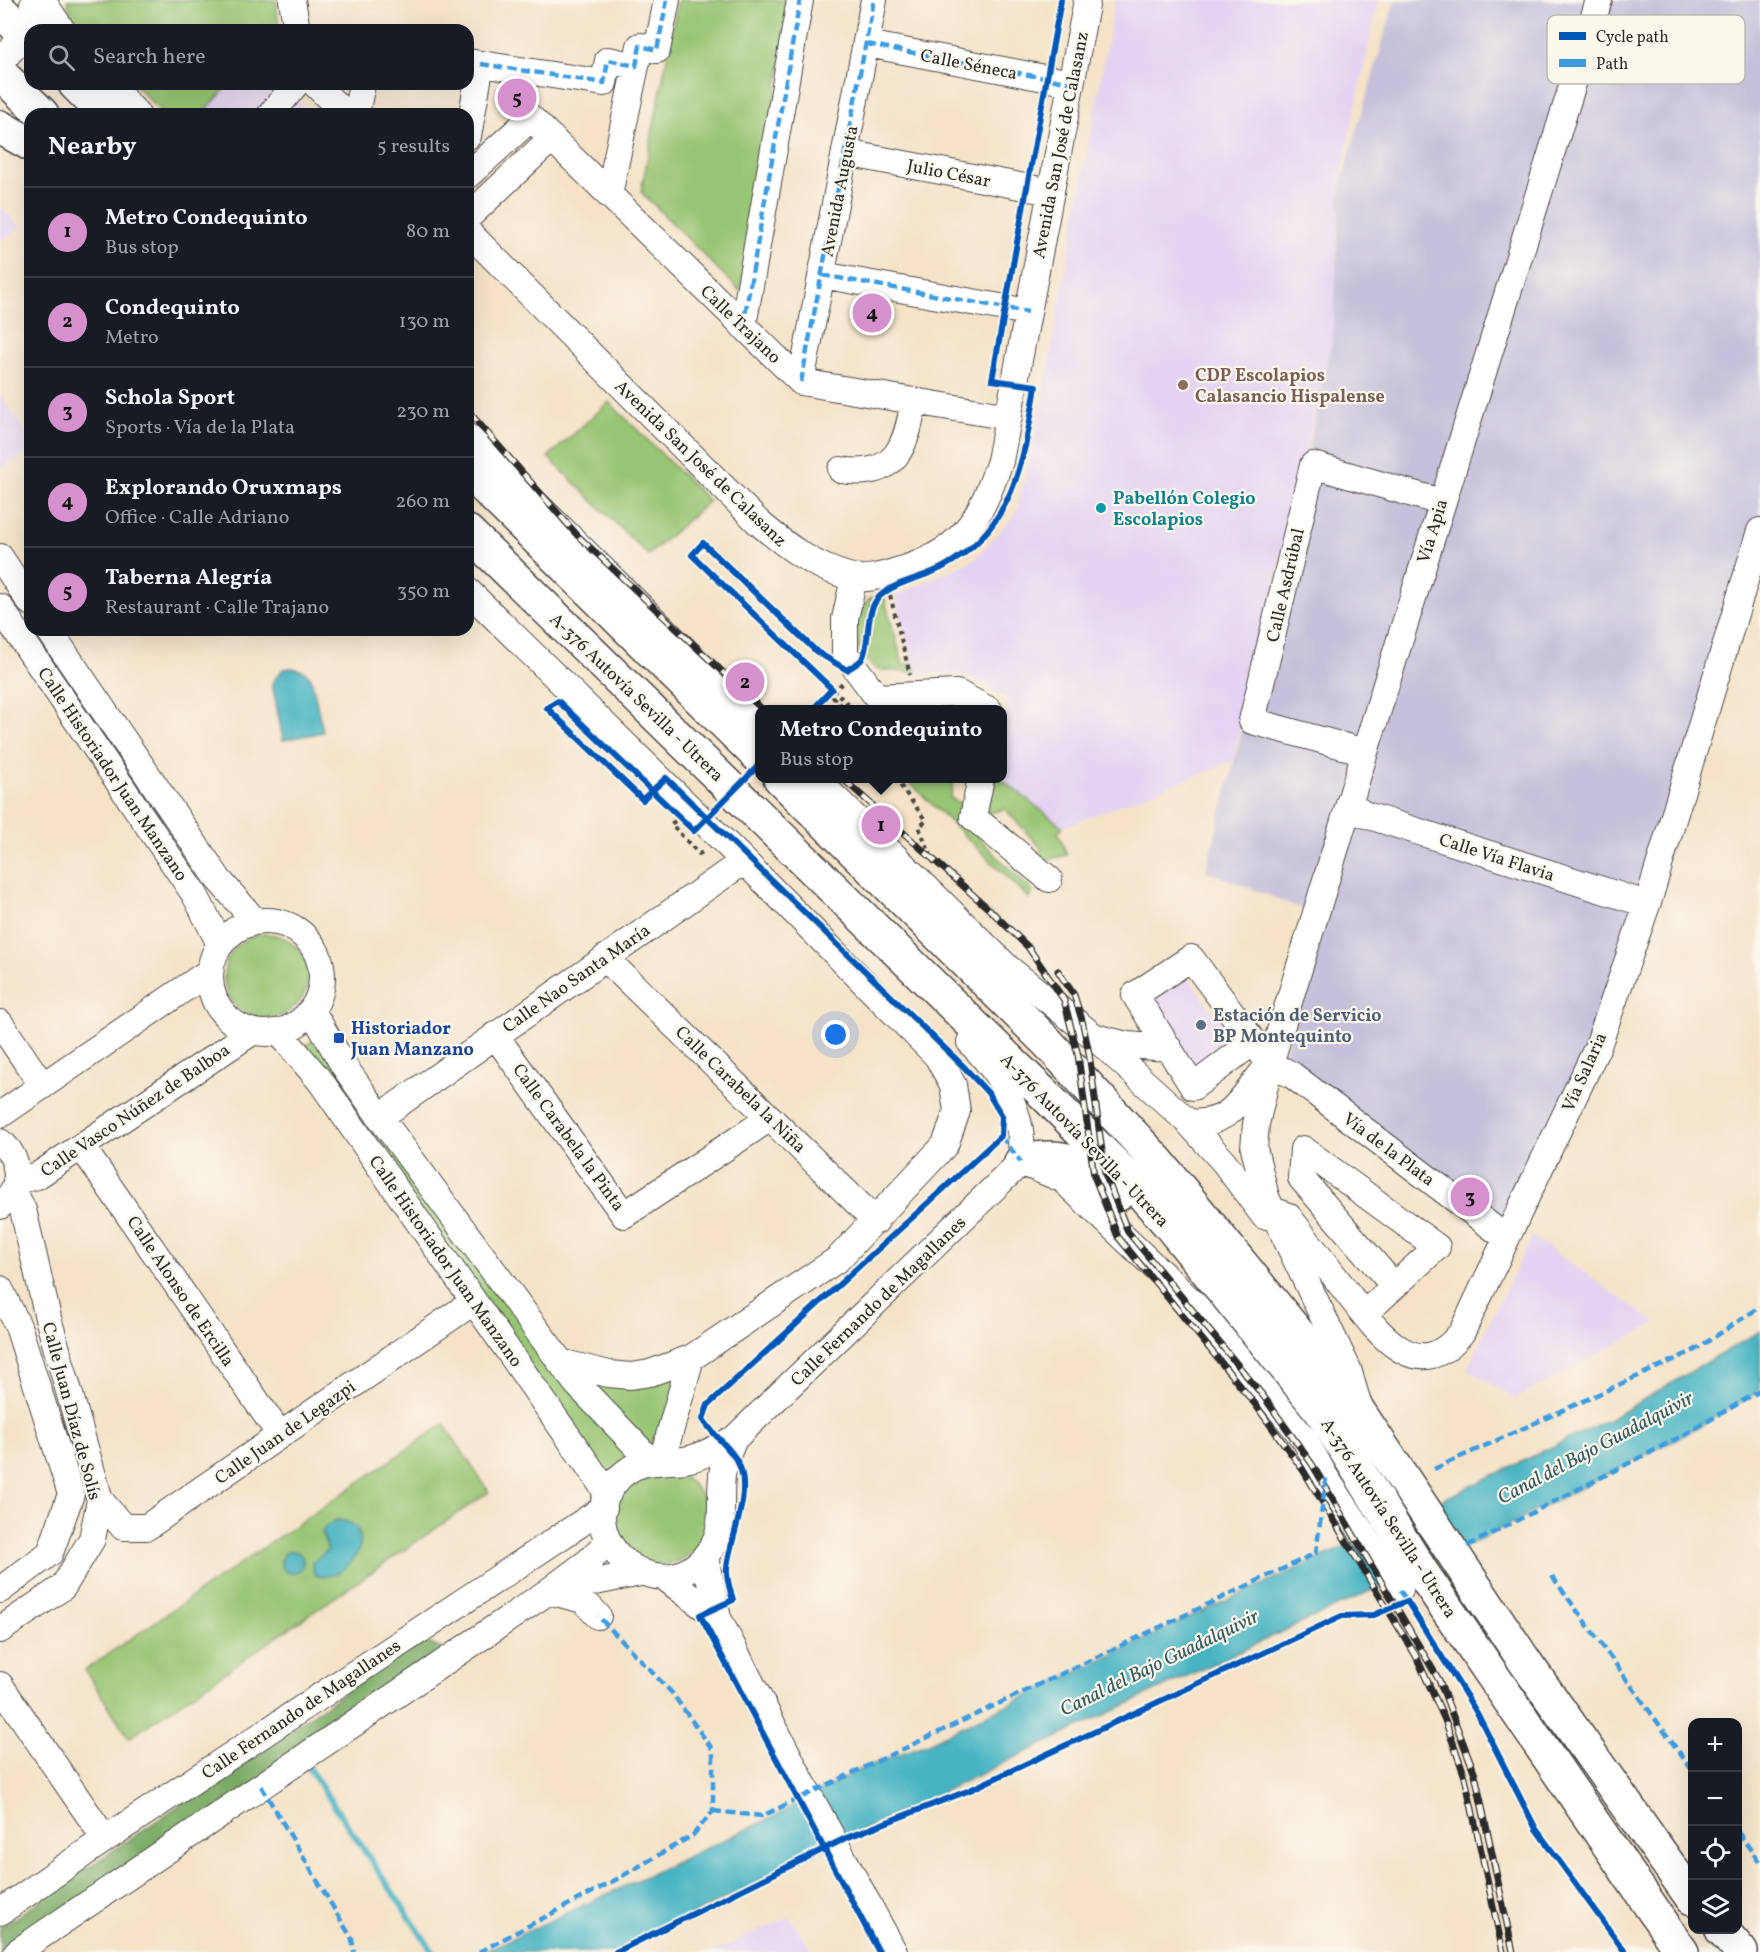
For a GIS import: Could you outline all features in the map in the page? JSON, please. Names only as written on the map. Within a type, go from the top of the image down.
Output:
[{"type":"main road","points":[[0,10],[24,33]]},
{"type":"main road","points":[[0,73],[36,108]]},
{"type":"main road","points":[[81,90],[99,108]]},
{"type":"main road","points":[[0,129],[24,141]]},
{"type":"main road","points":[[474,477],[755,754]]},
{"type":"main road","name":"A-376 Autovía Sevilla - Utrera","points":[[474,538],[1130,1180],[1321,1411],[1379,1529],[1410,1580],[1682,1952]]},
{"type":"main road","name":"A-376 Autovía Sevilla - Utrera","points":[[785,783],[1048,1043],[1158,1162],[1354,1403],[1454,1558],[1688,1892]]},
{"type":"main road","points":[[1021,1162],[1042,1157],[1059,1157],[1087,1168],[1231,1303]]},
{"type":"main road","points":[[1669,1866],[1688,1889]]},
{"type":"main road","points":[[1717,1934],[1730,1952]]},
{"type":"main road","points":[[1726,1934],[1741,1952]]},
{"type":"street","points":[[29,24],[34,0]]},
{"type":"street","points":[[42,0],[58,24]]},
{"type":"street","points":[[292,0],[296,24]]},
{"type":"street","points":[[609,195],[640,46],[657,50],[667,0]]},
{"type":"street","points":[[743,326],[800,0]]},
{"type":"street","name":"Avenida Augusta","points":[[801,382],[874,0]]},
{"type":"street","name":"Avenida San José de Calasanz","points":[[474,238],[758,522],[789,549],[854,578],[874,577],[919,565],[950,549],[975,520],[991,489],[1009,417],[1087,0]]},
{"type":"street","name":"Vía Apia","points":[[1594,15],[1599,0]]},
{"type":"street","points":[[0,62],[24,39]]},
{"type":"street","name":"Calle Séneca","points":[[867,44],[1071,84]]},
{"type":"street","points":[[475,63],[604,83],[608,60],[636,66]]},
{"type":"street","name":"Vía Apia","points":[[1263,1206],[1254,1148],[1256,1124],[1270,1064],[1441,502],[1573,84]]},
{"type":"street","points":[[115,90],[131,108]]},
{"type":"street","points":[[276,108],[291,90]]},
{"type":"street","points":[[321,90],[339,108]]},
{"type":"street","points":[[357,108],[361,90]]},
{"type":"street","points":[[471,108],[472,90]]},
{"type":"street","name":"Calle Trajano","points":[[474,170],[531,118],[801,382]]},
{"type":"street","points":[[0,129],[24,153]]},
{"type":"street","points":[[474,211],[552,138]]},
{"type":"street","name":"Julio César","points":[[846,153],[1051,192]]},
{"type":"street","points":[[822,275],[1028,312]]},
{"type":"street","points":[[801,382],[1009,417]]},
{"type":"street","points":[[842,470],[876,471],[896,457],[908,436],[914,401]]},
{"type":"street","points":[[474,443],[755,720]]},
{"type":"street","name":"Calle Asdrúbal","points":[[1365,752],[1252,721],[1313,465],[1441,502]]},
{"type":"street","name":"Vía Salaria","points":[[1263,1206],[1288,1216],[1383,1337],[1408,1354],[1423,1356],[1439,1354],[1450,1347],[1462,1332],[1505,1237],[1598,1046],[1649,899],[1760,531]]},
{"type":"street","points":[[0,557],[24,593]]},
{"type":"street","points":[[854,578],[845,619],[845,654],[877,697],[957,693],[980,705]]},
{"type":"street","points":[[474,597],[662,782],[815,927],[938,1056],[953,1085],[957,1111],[945,1145],[838,1259],[691,1358],[631,1376],[609,1374],[560,1362]]},
{"type":"street","name":"Calle Historiador Juan Manzano","points":[[0,607],[195,895],[220,944]]},
{"type":"street","name":"Calle Historiador Juan Manzano","points":[[53,636],[219,880],[255,921]]},
{"type":"street","points":[[820,783],[1009,969],[1092,1035],[1188,1122],[1263,1206],[1293,1255],[1348,1369],[1354,1403]]},
{"type":"street","points":[[980,783],[973,817],[1049,879]]},
{"type":"street","name":"Calle Vía Flavia","points":[[1349,803],[1363,814],[1374,818],[1640,902],[1649,899]]},
{"type":"street","name":"Calle Nao Santa María","points":[[380,1117],[744,861]]},
{"type":"street","points":[[255,921],[276,921],[303,933],[320,956],[323,984],[312,1011],[298,1024],[279,1032],[252,1032],[229,1019],[214,997],[210,971],[220,944],[235,929],[255,921]]},
{"type":"street","points":[[882,936],[909,980],[987,1060],[1004,1083],[1021,1127],[1021,1162],[1062,1179],[1194,1304],[1305,1440],[1326,1478],[1379,1529]]},
{"type":"street","name":"Calle Carabela la Niña","points":[[605,958],[876,1221]]},
{"type":"street","points":[[1253,1042],[1193,1087],[1136,995],[1191,958],[1270,1064]]},
{"type":"street","points":[[0,1115],[210,971]]},
{"type":"street","name":"Calle Historiador Juan Manzano","points":[[312,1011],[344,1066],[380,1117],[576,1383],[662,1460]]},
{"type":"street","points":[[0,1023],[42,1085]]},
{"type":"street","name":"Calle Vasco Núñez de Balboa","points":[[10,1192],[252,1032]]},
{"type":"street","name":"Calle Historiador Juan Manzano","points":[[279,1032],[321,1082],[473,1302],[606,1501]]},
{"type":"street","name":"Calle Carabela la Pinta","points":[[495,1035],[624,1215],[770,1118]]},
{"type":"street","points":[[1092,1035],[1127,1045],[1169,1048]]},
{"type":"street","name":"Vía Apia","points":[[1188,1122],[1214,1123],[1231,1112],[1270,1064]]},
{"type":"street","name":"Vía de la Plata","points":[[1270,1064],[1292,1075],[1505,1237]]},
{"type":"street","name":"Calle Vasco Núñez de Balboa","points":[[0,1142],[15,1160],[10,1192]]},
{"type":"street","name":"Calle Alonso de Ercilla","points":[[82,1146],[280,1435]]},
{"type":"street","points":[[1364,1314],[1437,1246],[1303,1149],[1301,1178],[1394,1286]]},
{"type":"street","name":"Calle Fernando de Magallanes","points":[[734,1439],[1021,1162]]},
{"type":"street","name":"Calle Juan Díaz de Solís","points":[[0,1630],[63,1587],[92,1539],[100,1500],[48,1318],[23,1210],[10,1192]]},
{"type":"street","name":"Calle Juan Díaz de Solís","points":[[0,1590],[50,1553],[71,1494],[18,1326],[3,1301]]},
{"type":"street","name":"Calle Juan de Legazpi","points":[[100,1500],[123,1527],[147,1527],[473,1302]]},
{"type":"street","points":[[662,1460],[691,1358]]},
{"type":"street","points":[[718,1618],[652,1575],[616,1555],[608,1542],[603,1526],[606,1501],[619,1478],[633,1467],[662,1460],[702,1455],[734,1439]]},
{"type":"street","points":[[549,1591],[693,1568],[705,1558],[717,1534],[723,1469],[734,1439]]},
{"type":"street","points":[[662,1460],[688,1466],[703,1477],[714,1491],[720,1509]]},
{"type":"street","name":"Calle Fernando de Magallanes","points":[[0,1912],[606,1501]]},
{"type":"street","points":[[17,1952],[549,1591],[589,1561],[608,1542]]},
{"type":"street","points":[[705,1558],[718,1618],[802,1782],[894,1952]]},
{"type":"street","points":[[549,1591],[583,1600],[598,1616]]},
{"type":"street","points":[[0,1685],[105,1839]]},
{"type":"path","points":[[824,659],[703,543],[692,555],[850,705]]},
{"type":"path","points":[[883,594],[892,587],[911,676],[922,676]]},
{"type":"path","points":[[817,652],[848,670],[856,669]]},
{"type":"path","points":[[840,705],[831,695],[856,669]]},
{"type":"path","points":[[817,705],[832,689]]},
{"type":"path","points":[[662,782],[643,800],[547,708],[558,701],[694,831],[755,768]]},
{"type":"path","points":[[899,783],[926,821],[919,827]]},
{"type":"path","points":[[700,810],[717,827]]},
{"type":"shaded area","name":"CDP Escolapios Calasancio Hispalense","points":[[1115,0],[1378,0],[1339,187],[1333,336],[1233,761],[1063,827],[1006,783],[1008,699],[966,675],[916,673],[895,596],[974,560],[1015,515],[1036,434]]},
{"type":"shaded area","points":[[1395,0],[1760,0],[1760,551],[1653,909],[1504,1225],[1283,1057],[1326,918],[1206,871],[1274,607],[1333,336],[1340,187]]},
{"type":"shaded area","points":[[224,90],[290,90],[304,108],[208,108]]},
{"type":"shaded area","points":[[0,206],[21,227],[0,241]]},
{"type":"shaded area","points":[[0,395],[24,430],[24,455],[0,469]]},
{"type":"shaded area","name":"Estación de Servicio BP Montequinto","points":[[1185,972],[1214,1014],[1220,1010],[1238,1035],[1186,1071],[1170,1049],[1182,1040],[1151,996]]},
{"type":"shaded area","points":[[1532,1236],[1656,1323],[1515,1399],[1467,1369]]},
{"type":"shaded area","points":[[790,1917],[812,1952],[712,1952]]},
{"type":"green space","points":[[67,0],[276,0],[278,24],[75,24]]},
{"type":"green space","points":[[678,0],[793,0],[740,291],[641,192]]},
{"type":"green space","points":[[140,90],[224,90],[208,108],[157,108]]},
{"type":"green space","points":[[609,402],[709,501],[648,555],[548,457]]},
{"type":"green space","points":[[884,597],[903,665],[913,663],[916,673],[876,669],[864,658],[873,617]]},
{"type":"green space","points":[[870,598],[874,598],[865,624],[860,652],[856,637],[857,624]]},
{"type":"green space","points":[[910,783],[953,783],[950,798],[961,804],[968,826],[1033,892],[1029,898]]},
{"type":"green space","points":[[990,783],[1006,783],[1063,827],[1058,832],[1067,855],[1036,862],[1033,858],[1042,849],[1005,809],[986,814]]},
{"type":"green space","points":[[266,934],[282,937],[296,946],[305,960],[308,976],[305,992],[296,1006],[282,1015],[266,1018],[250,1015],[236,1006],[227,992],[224,976],[227,960],[236,946],[250,937]]},
{"type":"green space","points":[[316,1039],[636,1455],[606,1478],[304,1046]]},
{"type":"green space","points":[[682,1370],[658,1452],[575,1375]]},
{"type":"green space","points":[[444,1424],[489,1492],[129,1738],[85,1670]]},
{"type":"green space","points":[[661,1472],[678,1476],[693,1486],[703,1501],[707,1518],[703,1535],[693,1550],[678,1560],[661,1564],[644,1560],[629,1550],[619,1535],[615,1518],[619,1501],[629,1486],[644,1476]]},
{"type":"green space","points":[[421,1640],[449,1652],[6,1952],[0,1952],[0,1928]]},
{"type":"water","points":[[292,668],[304,671],[311,678],[323,732],[283,740],[272,683],[283,669]]},
{"type":"water","name":"Canal del Bajo Guadalquivir","points":[[1760,1331],[1760,1391],[1680,1437],[1467,1546],[846,1838],[618,1952],[483,1952],[775,1816],[859,1770],[926,1744],[1612,1418]]},
{"type":"water","points":[[336,1520],[349,1522],[358,1530],[359,1548],[347,1567],[337,1573],[326,1576],[314,1574],[312,1563],[328,1550],[322,1533],[326,1526]]},
{"type":"water","points":[[292,1551],[300,1554],[303,1562],[300,1570],[292,1573],[284,1570],[281,1562],[284,1554]]},
{"type":"waterway","points":[[306,1764],[433,1952]]},
{"type":"railway","points":[[474,418],[578,536],[758,705]]},
{"type":"railway","points":[[848,783],[990,910],[1028,947],[1064,1000],[1078,1055],[1094,1176],[1118,1237],[1255,1404],[1303,1470],[1416,1656],[1445,1720],[1465,1777],[1503,1952]]},
{"type":"railway","points":[[1058,971],[1074,995],[1082,1020],[1089,1053],[1105,1174],[1128,1232],[1264,1397],[1312,1464],[1439,1680],[1475,1774],[1513,1952]]},
{"type":"marked path","points":[[481,64],[604,83],[608,60],[636,66],[640,46],[657,50],[667,0]]},
{"type":"marked path","points":[[743,326],[800,0]]},
{"type":"marked path","points":[[801,382],[874,0]]},
{"type":"marked path","points":[[867,44],[1071,83]]},
{"type":"marked path","points":[[822,275],[1028,312]]},
{"type":"marked path","points":[[1001,1136],[1021,1162]]},
{"type":"marked path","points":[[1434,1469],[1693,1351],[1760,1307]]},
{"type":"marked path","points":[[1467,1546],[1680,1437],[1760,1391]]},
{"type":"marked path","points":[[713,1811],[762,1816],[1316,1553],[1326,1478]]},
{"type":"marked path","points":[[1552,1576],[1688,1764]]},
{"type":"marked path","points":[[1400,1590],[1410,1606]]},
{"type":"marked path","points":[[479,1952],[619,1878],[693,1835],[713,1811],[713,1750],[672,1693],[598,1616]]},
{"type":"marked path","points":[[261,1786],[352,1939],[354,1952]]},
{"type":"marked path","points":[[1742,1838],[1760,1863]]},
{"type":"cycle path","points":[[817,705],[832,689],[692,555],[703,543],[817,652],[847,670],[862,659],[871,611],[879,597],[893,587],[945,566],[969,550],[987,532],[1001,511],[1020,464],[1027,439],[1036,386],[992,380],[1061,0]]},
{"type":"cycle path","points":[[558,701],[652,791],[643,800],[547,708],[558,701]]},
{"type":"cycle path","points":[[707,818],[755,769]]},
{"type":"cycle path","points":[[652,791],[666,778],[707,818]]},
{"type":"cycle path","points":[[652,791],[694,831],[707,818]]},
{"type":"cycle path","points":[[707,818],[964,1067],[988,1093],[1002,1116],[1001,1136],[708,1405],[703,1419],[737,1460],[743,1479],[743,1491],[727,1568],[733,1600],[700,1615],[879,1952]]},
{"type":"cycle path","points":[[616,1952],[846,1838],[970,1790],[1342,1616],[1374,1615],[1407,1601],[1477,1713],[1536,1829],[1625,1952]]},
{"type":"place","name":"Taberna Alegría","points":[[517,98]]},
{"type":"place","name":"Explorando Oruxmaps","points":[[872,313]]},
{"type":"place","name":"CDP Escolapios Calasancio Hispalense","points":[[1183,385]]},
{"type":"place","name":"Pabellón Colegio Escolapios","points":[[1101,508]]},
{"type":"place","name":"Condequinto","points":[[745,682]]},
{"type":"place","name":"Metro Condequinto","points":[[881,825]]},
{"type":"place","name":"Estación de Servicio BP Montequinto","points":[[1201,1025]]},
{"type":"place","name":"Historiador Juan Manzano","points":[[339,1038]]},
{"type":"place","name":"Schola Sport","points":[[1470,1197]]}]
